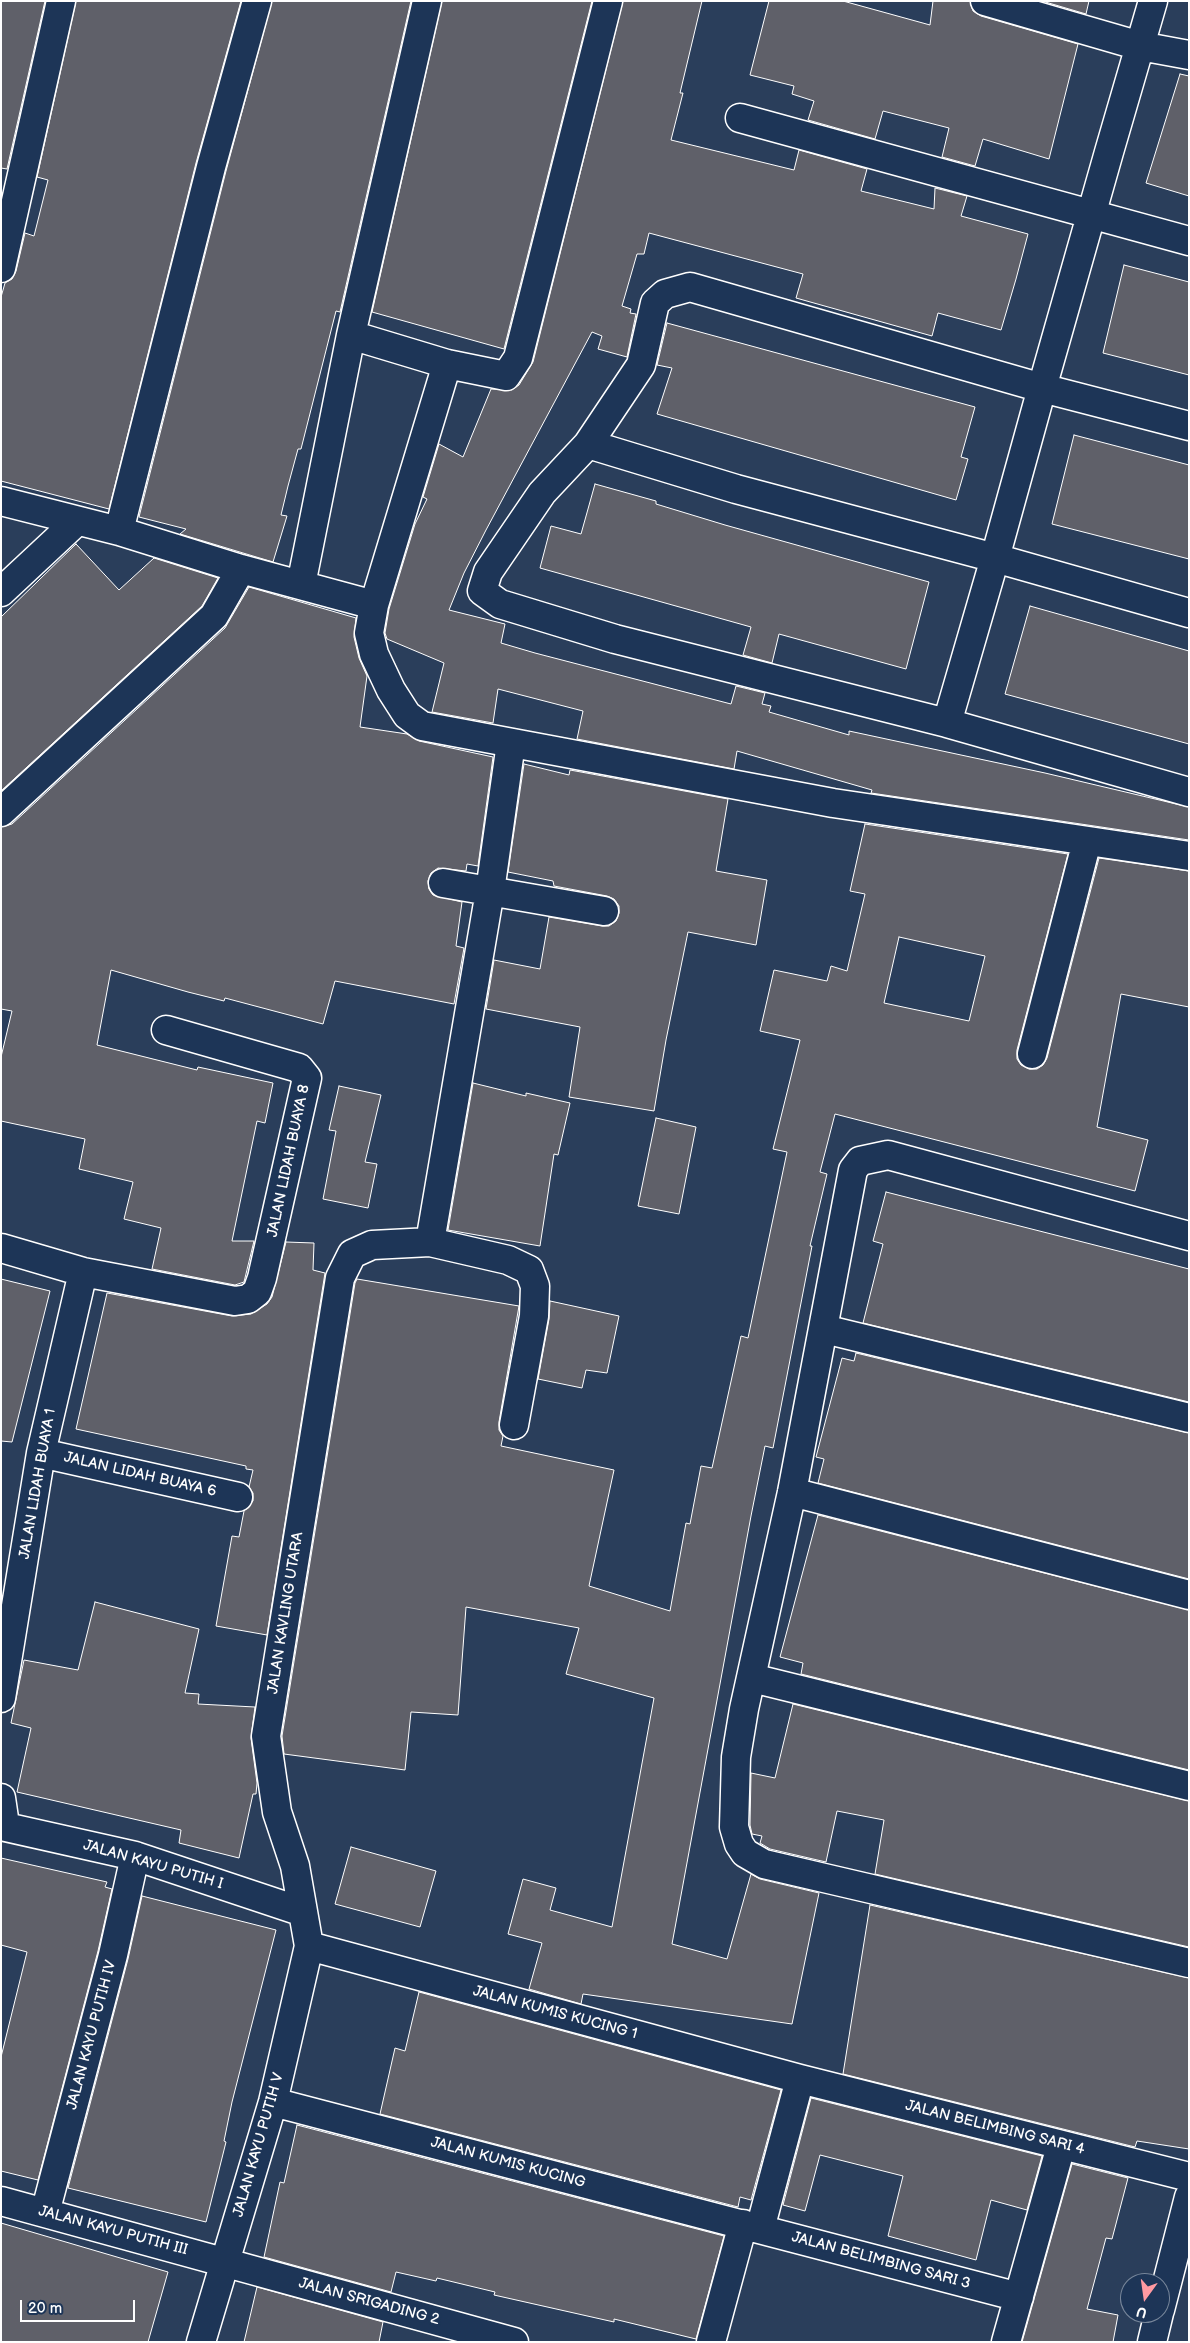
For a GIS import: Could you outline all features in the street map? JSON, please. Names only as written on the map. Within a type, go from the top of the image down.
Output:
[{"type":"street","points":[[1,268],[61,1]]},
{"type":"street","points":[[119,531],[211,167],[257,1]]},
{"type":"street","points":[[301,585],[351,335],[427,1]]},
{"type":"street","points":[[351,335],[447,364],[506,376],[518,358],[608,1]]},
{"type":"street","points":[[985,1],[1140,46],[1189,55]]},
{"type":"street","points":[[947,723],[1153,1]]},
{"type":"street","points":[[740,118],[1189,241]]},
{"type":"street","points":[[1189,426],[1042,388],[690,287],[665,294],[655,304],[641,365],[588,444],[542,493],[488,572],[482,591],[500,604],[615,639],[947,723],[1189,792]]},
{"type":"street","points":[[447,364],[374,606],[368,633],[374,654],[392,690],[407,715],[422,726],[834,803],[1189,856]]},
{"type":"street","points":[[588,444],[736,489],[995,558],[1189,613]]},
{"type":"street","points":[[1,501],[76,522],[119,531],[241,569],[374,606]]},
{"type":"street","points":[[1,592],[76,522]]},
{"type":"street","points":[[1,812],[214,616],[241,569]]},
{"type":"street","points":[[430,1242],[490,891],[511,743]]},
{"type":"street","points":[[1032,1054],[1087,841]]},
{"type":"street","points":[[443,883],[604,911]]},
{"type":"street","name":"JALAN LIDAH BUAYA 8","points":[[83,1272],[235,1301],[248,1299],[257,1292],[262,1278],[307,1078],[299,1068],[166,1030]]},
{"type":"street","points":[[1189,1236],[888,1155],[872,1157],[860,1162],[853,1170],[792,1492],[744,1709],[736,1766],[734,1827],[745,1853],[764,1864],[1189,1963]]},
{"type":"street","name":"JALAN KAVLING UTARA","points":[[309,1946],[295,1866],[277,1812],[266,1736],[340,1278],[352,1254],[372,1245],[430,1242],[508,1260],[529,1270],[535,1286],[534,1316],[514,1425]]},
{"type":"street","points":[[1,1248],[83,1272]]},
{"type":"street","name":"JALAN LIDAH BUAYA 1","points":[[1,1698],[41,1453],[83,1272]]},
{"type":"street","points":[[824,1330],[1189,1418]]},
{"type":"street","name":"JALAN LIDAH BUAYA 6","points":[[41,1453],[238,1497]]},
{"type":"street","points":[[792,1492],[1189,1595]]},
{"type":"street","points":[[752,1678],[1189,1786]]},
{"type":"street","points":[[1,1798],[3,1826]]},
{"type":"street","name":"JALAN KAYU PUTIH I","points":[[3,1826],[135,1856],[303,1912]]},
{"type":"street","name":"JALAN KAYU PUTIH IV","points":[[45,2213],[113,1955],[135,1856]]},
{"type":"street","name":"JALAN KUMIS KUCING 1","points":[[309,1946],[800,2079]]},
{"type":"street","name":"JALAN KAYU PUTIH V","points":[[201,2342],[274,2102],[309,1946]]},
{"type":"street","points":[[711,2342],[800,2079]]},
{"type":"street","name":"JALAN BELIMBING SARI 4","points":[[800,2079],[1189,2178]]},
{"type":"street","name":"JALAN KUMIS KUCING","points":[[274,2102],[751,2227]]},
{"type":"street","points":[[1006,2342],[1061,2146]]},
{"type":"street","points":[[1170,2273],[1189,2197]]},
{"type":"street","name":"JALAN KAYU PUTIH III","points":[[1,2201],[224,2262]]},
{"type":"street","name":"JALAN BELIMBING SARI 3","points":[[751,2227],[1019,2297]]},
{"type":"street","name":"JALAN SRIGADING 2","points":[[224,2262],[514,2342]]},
{"type":"street","points":[[1152,2342],[1157,2323]]},
{"type":"building","points":[[1,1],[45,1],[7,169],[1,168]]},
{"type":"building","points":[[76,1],[241,1],[196,163],[109,509],[1,481],[1,297],[5,283],[12,279],[16,271],[25,233],[34,236],[48,180],[37,177]]},
{"type":"building","points":[[272,1],[411,1],[340,312],[336,311],[301,449],[298,449],[288,486],[281,515],[287,516],[273,562],[180,534],[186,529],[139,517],[226,171]]},
{"type":"building","points":[[442,1],[592,1],[504,349],[372,312]]},
{"type":"building","points":[[623,1],[702,1],[671,140],[794,170],[799,150],[867,169],[861,191],[934,209],[935,188],[967,196],[961,216],[1028,234],[1016,279],[1001,330],[938,313],[932,336],[796,298],[803,274],[649,233],[644,254],[637,254],[622,306],[631,309],[630,313],[636,314],[627,357],[598,349],[602,336],[592,332],[486,530],[464,573],[449,610],[505,624],[501,643],[535,653],[731,704],[736,686],[765,693],[762,704],[771,706],[769,712],[849,735],[849,731],[1045,773],[1189,807],[1189,840],[871,793],[872,790],[737,751],[734,769],[577,739],[583,711],[498,689],[493,723],[432,712],[444,663],[387,639],[385,633],[389,609],[415,524],[427,499],[423,497],[439,444],[463,457],[491,389],[512,390],[519,385],[533,362]]},
{"type":"building","points":[[769,1],[843,1],[930,25],[933,1],[970,1],[973,11],[981,16],[1078,44],[1049,159],[983,139],[975,166],[942,157],[949,128],[883,111],[875,139],[808,120],[814,101],[792,94],[794,86],[750,75]]},
{"type":"building","points":[[1042,1],[1089,1],[1086,14]]},
{"type":"building","points":[[1180,74],[1189,76],[1189,196],[1146,183]]},
{"type":"building","points":[[1124,265],[1189,282],[1189,375],[1103,353]]},
{"type":"building","points":[[667,323],[975,407],[961,457],[968,459],[956,500],[657,414],[672,368],[657,365]]},
{"type":"building","points":[[1074,435],[1189,465],[1189,559],[1052,524]]},
{"type":"building","points":[[595,484],[656,501],[656,504],[725,525],[929,582],[906,669],[779,634],[772,663],[743,655],[751,627],[540,568],[551,526],[581,534]]},
{"type":"building","points":[[76,544],[119,590],[154,558],[218,578],[202,606],[1,791],[1,617]]},
{"type":"building","points":[[249,587],[356,618],[354,637],[359,658],[367,676],[360,727],[407,734],[419,741],[493,757],[478,866],[467,864],[466,871],[438,868],[431,873],[428,881],[429,889],[433,895],[462,902],[456,946],[464,948],[454,1004],[335,981],[323,1024],[225,998],[224,1001],[188,992],[111,970],[97,1045],[197,1070],[198,1067],[273,1083],[265,1123],[257,1121],[232,1241],[254,1241],[244,1282],[235,1285],[152,1269],[161,1228],[124,1219],[133,1182],[79,1169],[85,1139],[1,1121],[1,1057],[12,1011],[1,1009],[1,827],[12,824],[225,628]]},
{"type":"building","points":[[1030,606],[1189,651],[1189,744],[1005,694]]},
{"type":"building","points":[[524,764],[569,775],[570,770],[728,799],[716,871],[767,880],[756,945],[688,932],[654,1111],[569,1097],[580,1027],[486,1009],[494,960],[540,969],[549,917],[609,926],[616,921],[619,913],[619,906],[614,899],[607,896],[554,886],[553,881],[508,872]]},
{"type":"building","points":[[865,824],[1068,854],[1017,1050],[1017,1059],[1021,1065],[1029,1069],[1037,1069],[1043,1065],[1047,1058],[1099,858],[1189,871],[1189,1007],[1121,994],[1097,1127],[1148,1140],[1135,1191],[835,1114],[820,1172],[827,1174],[810,1246],[812,1246],[773,1448],[765,1446],[751,1516],[672,1944],[727,1959],[751,1874],[760,1879],[819,1893],[792,2024],[583,1994],[581,2004],[529,1989],[542,1943],[508,1934],[523,1879],[556,1888],[550,1910],[612,1927],[654,1698],[566,1674],[579,1628],[466,1607],[458,1715],[411,1712],[405,1770],[284,1754],[282,1736],[355,1283],[357,1279],[519,1306],[499,1422],[499,1430],[503,1436],[501,1446],[614,1470],[589,1586],[670,1611],[686,1523],[690,1524],[701,1466],[712,1468],[741,1336],[748,1338],[787,1152],[773,1149],[800,1040],[760,1031],[774,970],[827,981],[831,966],[847,971],[865,894],[850,891]],"holes":[[[899,937],[985,956],[969,1021],[884,1003]]]},
{"type":"building","points":[[473,1083],[526,1096],[526,1093],[570,1103],[558,1155],[554,1154],[540,1246],[448,1230]]},
{"type":"building","points":[[339,1086],[381,1095],[365,1162],[377,1164],[368,1208],[323,1199],[336,1131],[329,1130]]},
{"type":"building","points":[[656,1118],[696,1127],[679,1214],[638,1206]]},
{"type":"building","points":[[886,1192],[1189,1269],[1189,1402],[863,1323],[883,1244],[873,1241]]},
{"type":"building","points":[[286,1242],[314,1243],[313,1270],[325,1273],[267,1635],[216,1626],[232,1536],[239,1537],[244,1511],[253,1501],[253,1493],[249,1487],[253,1470],[246,1469],[246,1466],[76,1429],[107,1293],[232,1316],[251,1314],[267,1304],[272,1297]]},
{"type":"building","points":[[1,1279],[50,1291],[12,1442],[1,1441]]},
{"type":"building","points":[[550,1301],[619,1316],[607,1373],[586,1370],[582,1388],[538,1379],[549,1319]]},
{"type":"building","points":[[856,1353],[1189,1433],[1189,1579],[818,1483],[824,1459],[816,1457],[842,1358],[854,1361]]},
{"type":"building","points":[[818,1515],[1189,1610],[1189,1770],[801,1674],[803,1663],[780,1657]]},
{"type":"building","points":[[95,1602],[199,1629],[185,1693],[199,1694],[198,1704],[255,1707],[251,1738],[257,1783],[256,1794],[253,1794],[239,1858],[179,1843],[181,1830],[17,1792],[31,1728],[11,1723],[24,1660],[78,1670]]},
{"type":"building","points":[[793,1704],[1189,1801],[1189,1947],[875,1874],[884,1820],[837,1811],[826,1862],[770,1849],[760,1843],[762,1836],[752,1834],[750,1825],[751,1773],[775,1778]]},
{"type":"building","points":[[351,1847],[436,1871],[420,1927],[335,1904]]},
{"type":"building","points":[[1,1858],[107,1882],[105,1887],[112,1889],[98,1951],[38,2180],[1,2171],[1,2057],[27,1952],[1,1945]]},
{"type":"building","points":[[142,1896],[276,1930],[232,2102],[224,2141],[226,2142],[206,2222],[68,2188],[128,1959]]},
{"type":"building","points":[[870,1905],[1189,1978],[1189,2149],[1137,2141],[1135,2147],[843,2074]]},
{"type":"building","points":[[419,1992],[781,2090],[751,2200],[740,2197],[738,2207],[380,2114],[395,2048],[405,2051]]},
{"type":"building","points":[[811,2098],[1042,2156],[1027,2210],[991,2200],[976,2260],[888,2236],[903,2176],[820,2155],[805,2211],[783,2205]]},
{"type":"building","points":[[297,2125],[724,2236],[696,2339],[614,2319],[614,2322],[494,2295],[495,2292],[437,2278],[436,2281],[396,2272],[391,2292],[264,2257],[280,2182],[284,2183]]},
{"type":"building","points":[[1072,2164],[1128,2178],[1112,2239],[1106,2238],[1087,2309],[1118,2315],[1113,2342],[1022,2342]]},
{"type":"building","points":[[1,2223],[168,2272],[148,2342],[1,2342]]},
{"type":"building","points":[[257,2287],[383,2322],[379,2342],[244,2342]]}]
